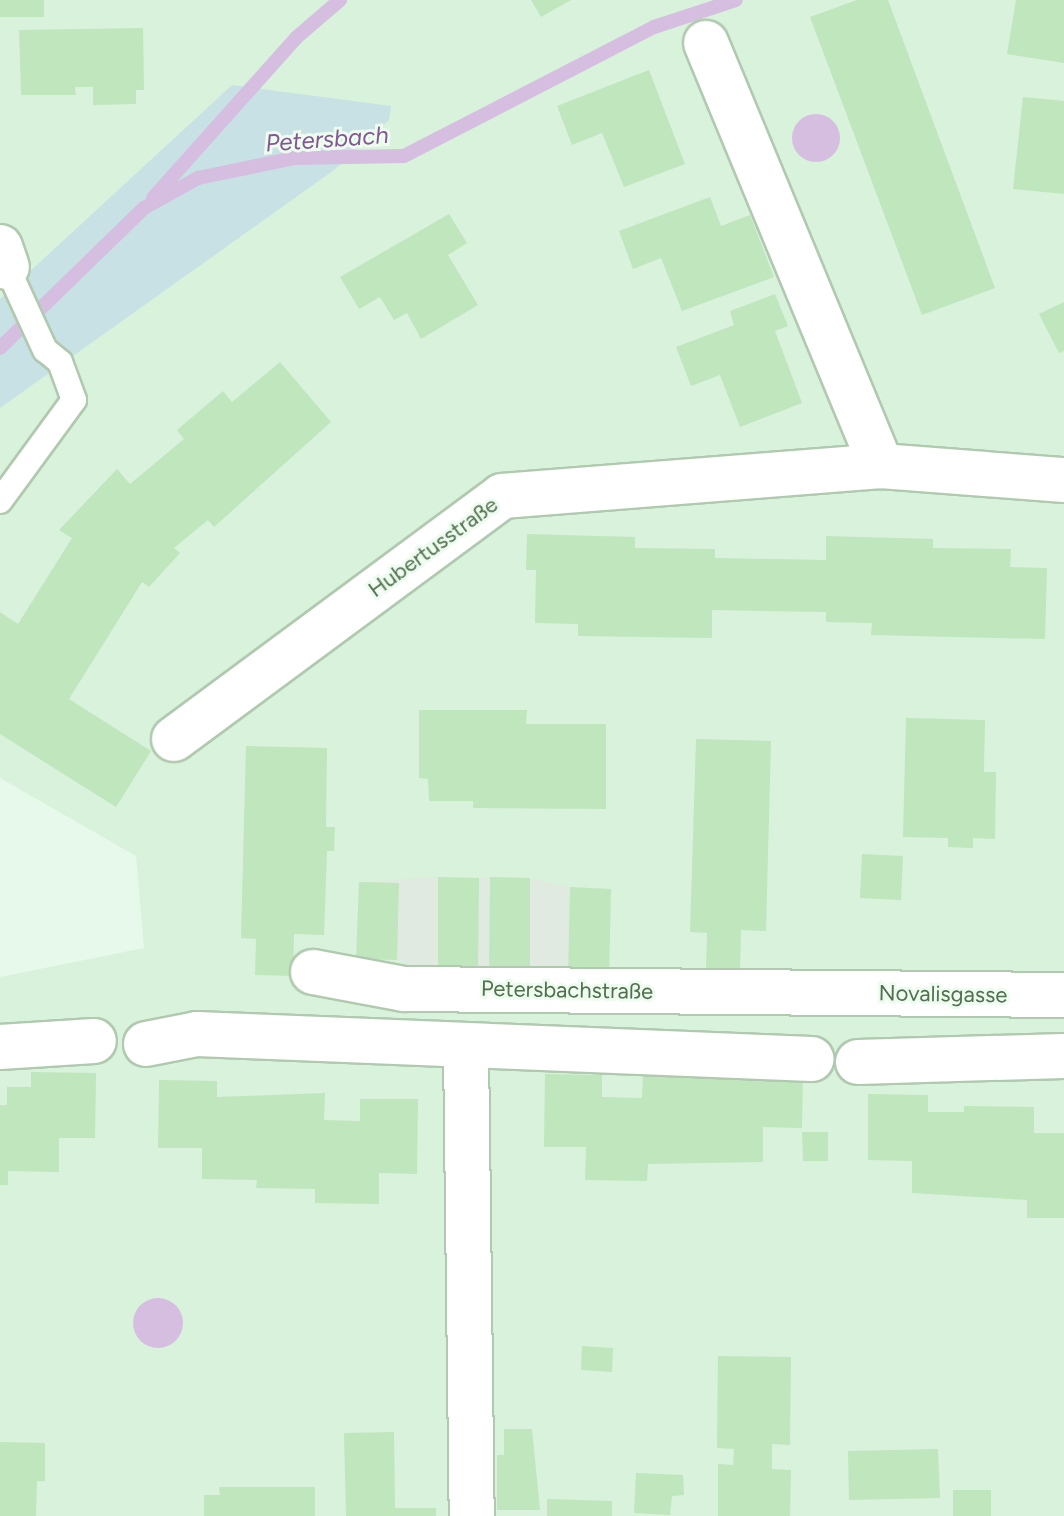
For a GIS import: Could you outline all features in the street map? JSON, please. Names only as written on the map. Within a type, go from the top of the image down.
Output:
[{"type":"street","points":[[706,43],[881,466]]},
{"type":"street","name":"Hubertusstraße","points":[[174,739],[502,496],[881,466],[1064,480]]},
{"type":"street","name":"Petersbachstraße","points":[[313,972],[404,989],[823,993]]},
{"type":"street","name":"Novalisgasse","points":[[823,993],[1064,995]]},
{"type":"street","points":[[146,1044],[197,1034],[811,1059]]},
{"type":"street","points":[[0,1047],[94,1041]]},
{"type":"street","points":[[466,1047],[472,1516]]},
{"type":"street","points":[[858,1062],[1064,1056]]},
{"type":"lane","points":[[0,501],[74,400],[60,362],[45,350],[3,257]]},
{"type":"shaded area","points":[[0,0],[1064,0],[1064,1516],[0,1516],[0,977],[144,948],[136,856],[0,778]]},
{"type":"shaded area","points":[[232,85],[391,106],[389,120],[334,170],[0,408],[0,299]]},
{"type":"shaded area","points":[[816,114],[833,121],[840,138],[833,155],[816,162],[799,155],[792,138],[799,121]]},
{"type":"shaded area","points":[[438,877],[530,878],[570,887],[611,889],[609,980],[438,976],[397,960],[356,959],[359,882]]},
{"type":"shaded area","points":[[158,1298],[175,1306],[183,1323],[175,1340],[158,1348],[141,1340],[133,1323],[141,1306]]},
{"type":"building","points":[[0,0],[44,0],[44,17],[0,17]]},
{"type":"building","points":[[531,0],[571,0],[541,17]]},
{"type":"building","points":[[857,0],[888,0],[995,288],[922,315],[810,17]]},
{"type":"building","points":[[1016,0],[1064,0],[1064,63],[1007,54]]},
{"type":"building","points":[[143,28],[144,90],[136,90],[136,104],[93,105],[93,87],[75,87],[76,95],[21,95],[19,30]]},
{"type":"building","points":[[649,70],[685,164],[624,187],[602,133],[572,145],[557,106]]},
{"type":"building","points":[[1023,97],[1064,101],[1064,194],[1013,189]]},
{"type":"building","points":[[710,197],[721,226],[750,215],[774,277],[682,311],[661,258],[633,269],[619,231]]},
{"type":"building","points":[[449,214],[467,243],[448,255],[478,305],[421,339],[407,313],[394,320],[380,297],[359,309],[340,277]]},
{"type":"building","points":[[775,294],[788,326],[775,331],[802,403],[740,427],[720,375],[691,386],[676,347],[734,325],[730,311]]},
{"type":"building","points":[[1064,302],[1064,351],[1059,353],[1039,314]]},
{"type":"building","points":[[280,362],[331,422],[214,527],[208,520],[174,548],[180,553],[149,587],[142,582],[69,699],[151,751],[116,807],[0,734],[0,612],[18,624],[72,538],[59,530],[117,469],[130,484],[184,439],[177,430],[223,391],[232,402]]},
{"type":"building","points":[[527,534],[635,537],[635,548],[715,549],[715,558],[826,560],[826,536],[933,539],[933,548],[1011,549],[1010,567],[1047,568],[1045,639],[871,635],[872,623],[826,622],[826,612],[712,610],[712,638],[578,636],[578,624],[535,623],[536,570],[526,570]]},
{"type":"building","points":[[419,710],[527,710],[526,724],[606,724],[606,809],[473,808],[473,801],[429,801],[428,779],[419,778]]},
{"type":"building","points":[[906,718],[985,720],[984,772],[996,772],[995,839],[973,838],[973,848],[948,847],[948,838],[903,837]]},
{"type":"building","points":[[696,739],[771,741],[766,931],[741,930],[740,970],[706,969],[707,933],[690,932]]},
{"type":"building","points":[[246,746],[327,748],[326,827],[335,827],[334,851],[327,851],[324,935],[294,934],[293,976],[255,975],[256,939],[241,938]]},
{"type":"building","points":[[862,854],[903,856],[901,900],[860,898]]},
{"type":"building","points":[[438,877],[479,878],[478,976],[438,976]]},
{"type":"building","points":[[490,877],[530,878],[530,975],[489,975]]},
{"type":"building","points":[[359,882],[399,883],[397,960],[356,959]]},
{"type":"building","points":[[570,887],[611,889],[609,980],[568,979]]},
{"type":"building","points":[[746,1068],[803,1069],[802,1128],[763,1127],[763,1162],[648,1164],[647,1181],[585,1180],[586,1147],[544,1147],[545,1074],[602,1075],[602,1097],[642,1098],[643,1072],[746,1081]]},
{"type":"building","points":[[31,1072],[96,1073],[95,1138],[59,1138],[59,1172],[8,1171],[8,1185],[0,1185],[0,1105],[7,1105],[7,1087],[31,1087]]},
{"type":"building","points":[[159,1080],[217,1081],[217,1097],[325,1093],[324,1120],[360,1121],[360,1099],[418,1099],[417,1174],[379,1173],[379,1204],[315,1203],[315,1189],[256,1188],[257,1180],[202,1179],[202,1148],[158,1148]]},
{"type":"building","points":[[868,1094],[928,1095],[928,1112],[964,1112],[964,1106],[1034,1107],[1034,1133],[1064,1133],[1064,1218],[1027,1218],[1027,1200],[912,1193],[912,1161],[868,1160]]},
{"type":"building","points":[[802,1132],[828,1132],[828,1161],[803,1161]]},
{"type":"building","points":[[582,1346],[613,1348],[612,1372],[581,1370]]},
{"type":"building","points":[[718,1356],[791,1357],[790,1445],[772,1444],[772,1469],[791,1470],[790,1516],[718,1516],[718,1464],[733,1465],[734,1449],[717,1448]]},
{"type":"building","points":[[504,1429],[532,1429],[540,1510],[497,1510],[497,1455],[504,1455]]},
{"type":"building","points":[[394,1432],[395,1508],[436,1508],[436,1516],[346,1516],[344,1433]]},
{"type":"building","points":[[0,1442],[45,1443],[45,1481],[37,1481],[36,1516],[0,1516]]},
{"type":"building","points":[[938,1449],[940,1498],[849,1500],[848,1451]]},
{"type":"building","points":[[636,1473],[683,1475],[684,1495],[672,1496],[670,1515],[634,1513]]},
{"type":"building","points":[[219,1487],[315,1487],[315,1516],[204,1516],[204,1495],[220,1495]]},
{"type":"building","points":[[953,1490],[991,1490],[991,1516],[953,1516]]},
{"type":"building","points":[[547,1499],[612,1501],[612,1516],[547,1516]]},
{"type":"waterway","points":[[153,198],[297,37],[340,0]]},
{"type":"waterway","name":"Petersbach","points":[[0,348],[144,208],[198,178],[295,158],[404,156],[654,27],[736,0]]}]
